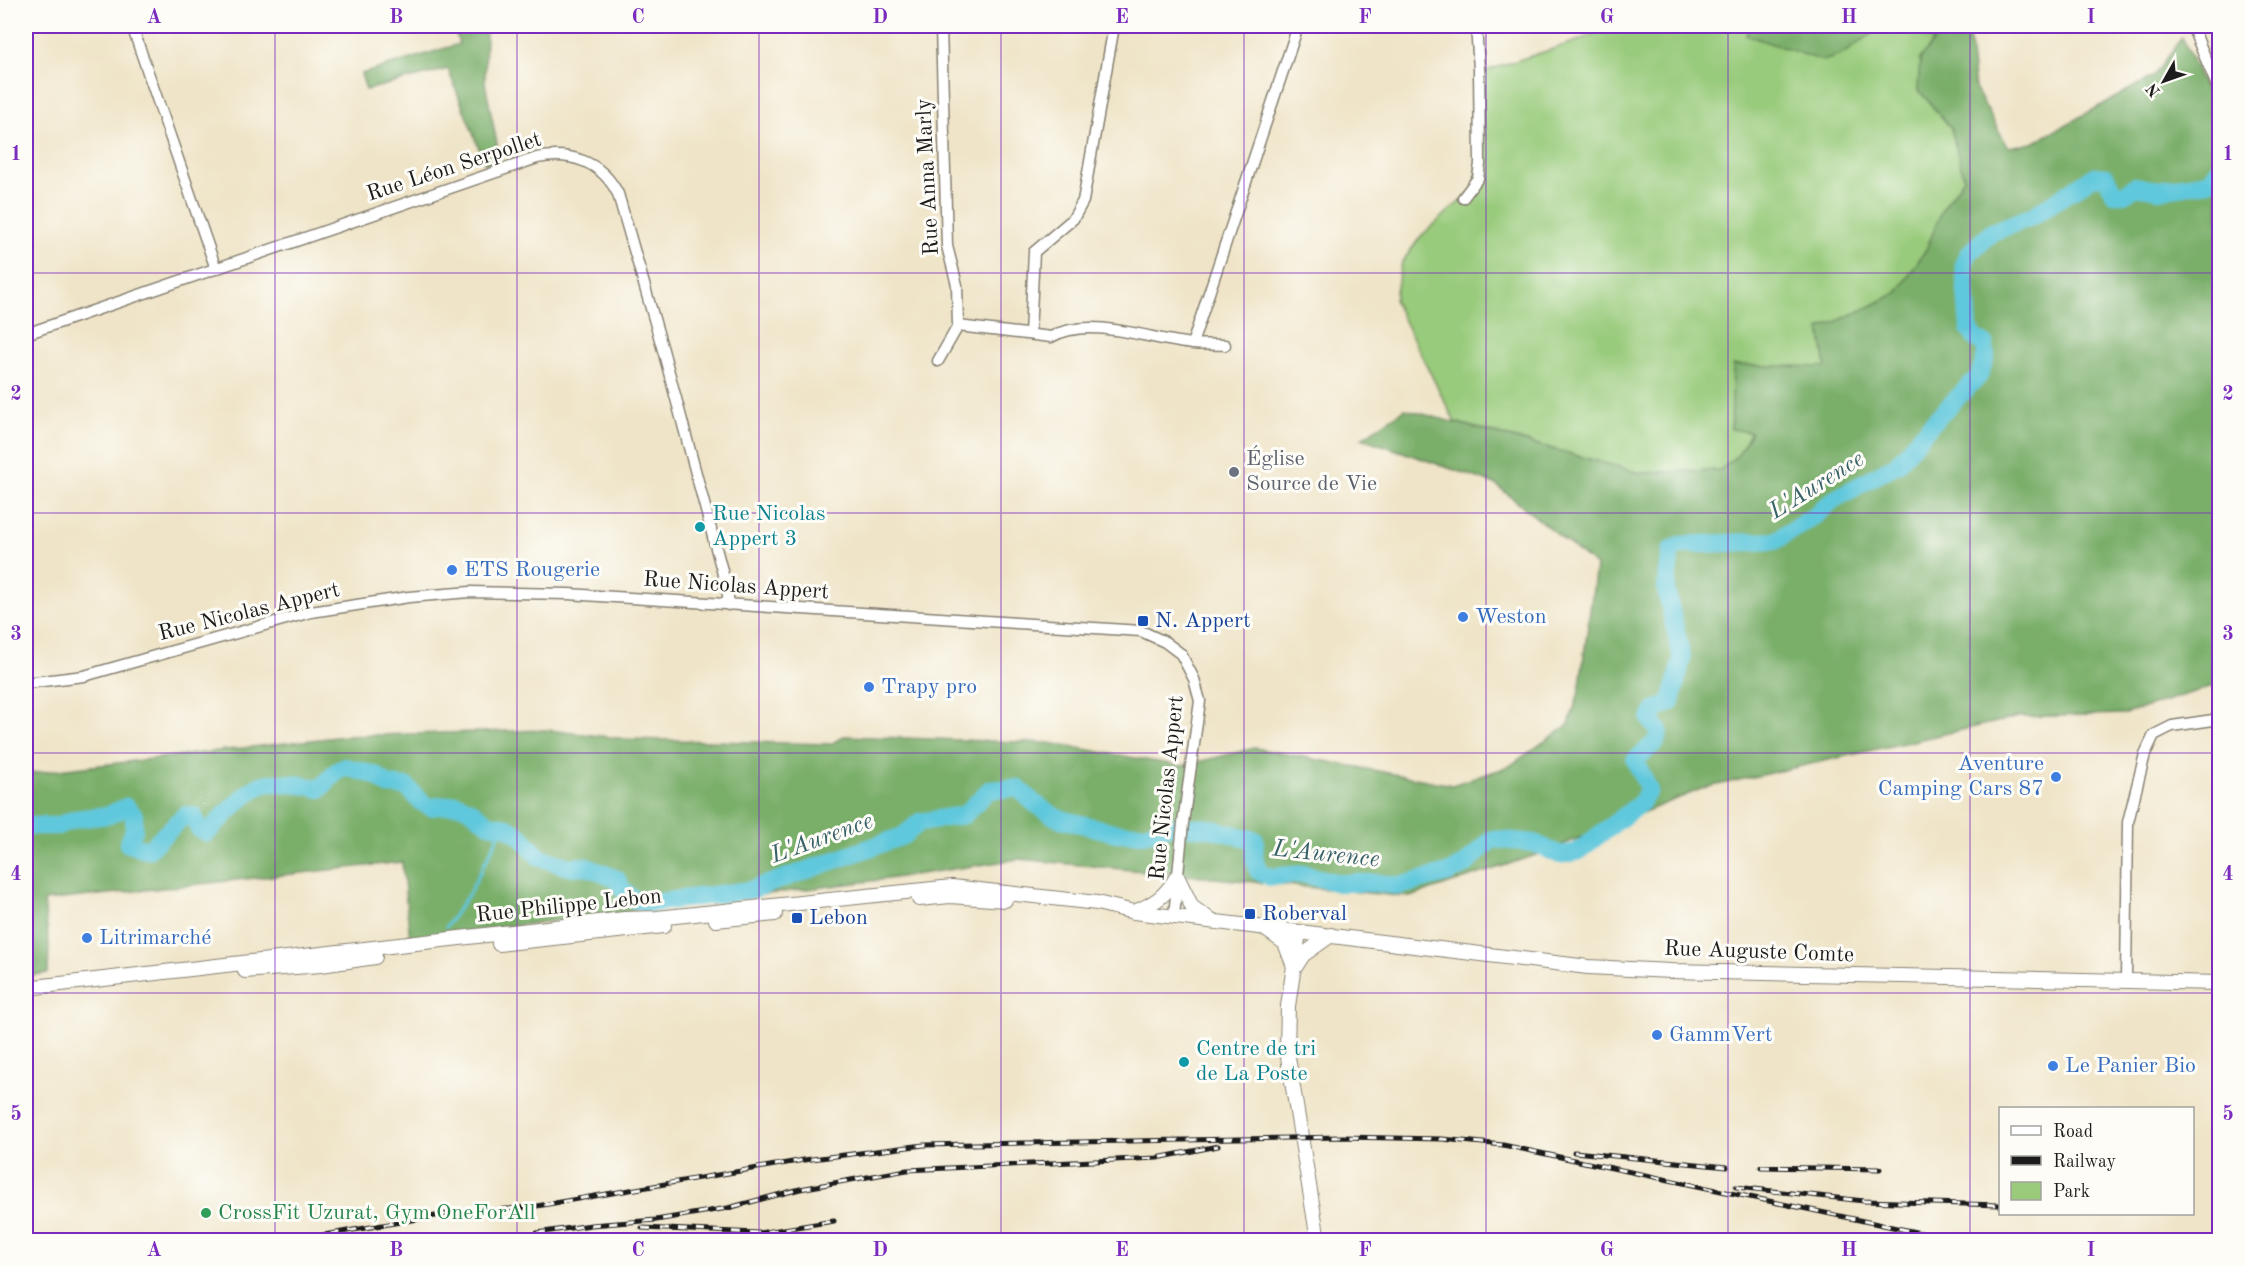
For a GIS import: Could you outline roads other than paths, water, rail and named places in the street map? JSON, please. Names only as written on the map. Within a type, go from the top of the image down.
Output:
[{"type":"street","points":[[132,26],[216,269]]},
{"type":"street","name":"Rue Anna Marly","points":[[941,26],[947,246],[957,285],[958,326]]},
{"type":"street","points":[[1030,334],[1034,252],[1073,219],[1083,201],[1114,26]]},
{"type":"street","points":[[1192,344],[1298,26]]},
{"type":"street","points":[[1462,198],[1478,178],[1480,164],[1476,26]]},
{"type":"street","points":[[2192,26],[2220,93]]},
{"type":"street","name":"Rue Léon Serpollet","points":[[26,334],[537,158],[565,155],[576,158],[595,168],[613,184],[618,194],[705,505],[728,593],[728,605]]},
{"type":"street","points":[[938,361],[958,326],[1051,337],[1063,330],[1082,327],[1153,336],[1192,344],[1225,345]]},
{"type":"street","name":"Rue Nicolas Appert","points":[[26,683],[84,676],[311,612],[409,597],[470,592],[568,594],[1141,632],[1165,642],[1185,658],[1200,701],[1177,876],[1174,916]]},
{"type":"street","points":[[2126,981],[2128,822],[2145,754],[2154,735],[2172,726],[2220,719]]},
{"type":"street","points":[[1134,912],[1160,899],[1170,889],[1177,876]]},
{"type":"street","points":[[1177,876],[1192,907],[1215,921]]},
{"type":"street","name":"Rue Philippe Lebon","points":[[26,988],[624,920],[952,887],[1097,903],[1134,912],[1299,932]]},
{"type":"street","name":"Rue Philippe Lebon","points":[[26,996],[236,972],[321,965],[452,948],[940,897],[1030,902],[1095,910],[1117,908]]},
{"type":"street","points":[[1263,928],[1285,943],[1294,968]]},
{"type":"street","points":[[1299,932],[1288,1006],[1287,1051],[1318,1240]]},
{"type":"street","name":"Rue Auguste Comte","points":[[1299,932],[1588,967],[1671,971],[2220,983]]},
{"type":"street","points":[[1294,968],[1303,955],[1331,935]]},
{"type":"waterway","name":"L'Aurence","points":[[26,826],[57,826],[75,819],[109,815],[126,807],[134,815],[134,830],[128,844],[148,850],[185,815],[194,816],[199,829],[207,833],[242,798],[257,787],[270,783],[285,783],[320,789],[337,771],[345,767],[375,775],[388,785],[407,787],[421,802],[430,807],[458,804],[471,810],[489,824],[507,827],[521,837],[539,857],[569,867],[585,866],[617,879],[628,895],[645,904],[751,890],[903,836],[920,822],[964,815],[989,790],[1018,788],[1034,803],[1057,818],[1116,833],[1143,834],[1174,826],[1208,828],[1255,840],[1254,857],[1258,871],[1270,877],[1304,874],[1338,883],[1379,883],[1399,886],[1448,873],[1465,865],[1492,839],[1534,843],[1560,855],[1577,852],[1641,803],[1649,790],[1635,760],[1656,742],[1659,731],[1650,719],[1654,711],[1671,702],[1682,658],[1666,589],[1671,550],[1680,545],[1775,541],[1816,515],[1833,500],[1897,464],[1932,423],[1979,376],[1986,356],[1985,344],[1976,339],[1969,329],[1964,263],[1970,252],[1992,232],[2031,217],[2094,176],[2106,177],[2114,193],[2125,194],[2135,186],[2158,190],[2208,182],[2220,167]]},
{"type":"waterway","points":[[446,927],[470,892],[503,827]]},
{"type":"railway","points":[[295,1240],[447,1214],[531,1207],[804,1160],[924,1145],[1342,1137],[1442,1139],[1503,1145],[1954,1240]]},
{"type":"railway","points":[[537,1233],[591,1225],[656,1220],[728,1208],[800,1189],[907,1170],[1157,1158],[1218,1146]]},
{"type":"railway","points":[[1574,1152],[1727,1167]]},
{"type":"railway","points":[[1761,1167],[1880,1169]]},
{"type":"railway","points":[[1736,1187],[1864,1201],[1999,1205]]},
{"type":"railway","points":[[642,1228],[759,1233],[834,1221]]},
{"type":"place","name":"Église Source de Vie","points":[[1234,472]]},
{"type":"place","name":"Rue Nicolas Appert 3","points":[[700,527]]},
{"type":"place","name":"ETS Rougerie","points":[[452,570]]},
{"type":"place","name":"Weston","points":[[1463,617]]},
{"type":"place","name":"N. Appert","points":[[1143,621]]},
{"type":"place","name":"Trapy pro","points":[[869,687]]},
{"type":"place","name":"Aventure Camping Cars 87","points":[[2056,777]]},
{"type":"place","name":"Roberval","points":[[1250,914]]},
{"type":"place","name":"Lebon","points":[[797,918]]},
{"type":"place","name":"Litrimarché","points":[[87,938]]},
{"type":"place","name":"GammVert","points":[[1657,1035]]},
{"type":"place","name":"Centre de tri de La Poste","points":[[1184,1062]]},
{"type":"place","name":"Le Panier Bio","points":[[2053,1066]]},
{"type":"place","name":"CrossFit Uzurat, Gym OneForAll","points":[[206,1213]]}]
